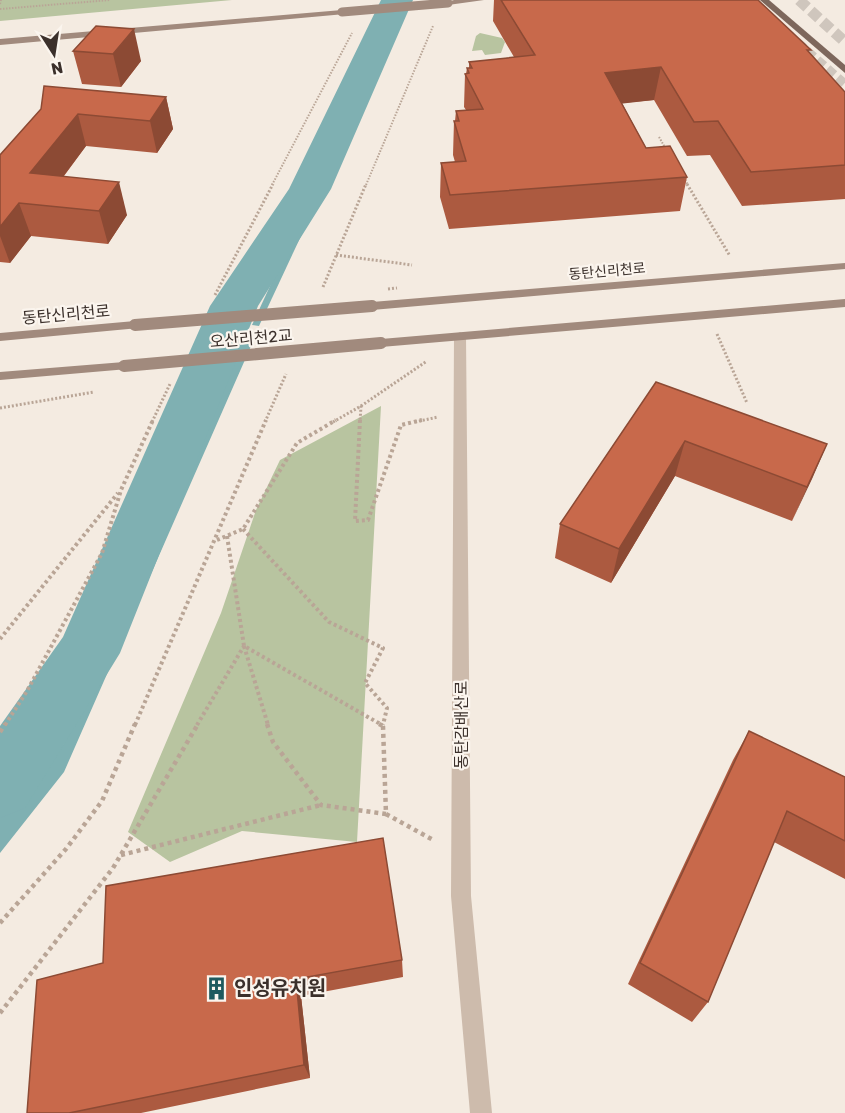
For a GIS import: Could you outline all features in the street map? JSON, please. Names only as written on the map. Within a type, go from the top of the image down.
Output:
[{"type":"main road","points":[[764,0],[845,70]]},
{"type":"street","points":[[0,42],[480,0]]},
{"type":"street","name":"동탄신리천로","points":[[372,306],[845,266]]},
{"type":"street","points":[[460,336],[845,303]]},
{"type":"street","name":"오산리천2교","points":[[135,325],[372,306]]},
{"type":"street","name":"동탄신리천로","points":[[0,336],[135,325]]},
{"type":"street","name":"오산리천2교","points":[[0,376],[460,336]]},
{"type":"street","name":"동탄감배산로","points":[[460,336],[462,411],[461,896],[481,1113]]},
{"type":"path","points":[[0,9],[110,0]]},
{"type":"path","points":[[323,288],[434,21]]},
{"type":"path","points":[[659,137],[671,158]]},
{"type":"path","points":[[683,178],[732,260]]},
{"type":"path","points":[[336,255],[412,265]]},
{"type":"path","points":[[717,333],[747,403]]},
{"type":"path","points":[[217,540],[243,530],[297,443],[361,406],[429,359]]},
{"type":"path","points":[[0,923],[66,849],[102,801],[217,540],[290,365]]},
{"type":"path","points":[[0,408],[104,390]]},
{"type":"path","points":[[361,406],[355,521],[368,520],[401,425],[462,411]]},
{"type":"path","points":[[0,639],[121,490]]},
{"type":"path","points":[[243,530],[292,579],[329,622],[383,648],[365,683],[387,708],[383,726],[386,814]]},
{"type":"path","points":[[226,536],[244,646],[273,742],[321,805]]},
{"type":"path","points":[[244,646],[383,726]]},
{"type":"path","points":[[0,1013],[120,855],[244,646]]},
{"type":"path","points":[[120,855],[321,805],[386,814],[461,855]]},
{"type":"green space","points":[[0,0],[232,0],[0,21]]},
{"type":"green space","points":[[480,33],[502,38],[505,42],[501,53],[485,55],[482,50],[472,51],[476,36]]},
{"type":"green space","points":[[381,406],[357,842],[242,831],[170,862],[128,832],[221,613],[256,510],[280,460]]},
{"type":"water","points":[[397,11],[406,11],[259,326],[252,325]]},
{"type":"water","points":[[255,337],[64,772],[0,853],[0,811],[63,745],[240,340]]},
{"type":"building","points":[[501,0],[758,0],[811,50],[807,50],[845,92],[845,165],[751,172],[718,121],[694,122],[661,67],[605,73],[646,148],[670,146],[687,177],[450,195],[441,163],[466,161],[454,121],[459,121],[456,111],[483,109],[465,74],[469,73],[467,68],[472,68],[469,62],[535,55]]},
{"type":"building","points":[[96,26],[134,29],[113,54],[73,51]]},
{"type":"building","points":[[44,86],[166,97],[150,121],[78,114],[30,173],[119,182],[99,211],[19,203],[0,227],[0,155],[41,109]]},
{"type":"building","points":[[656,382],[827,444],[807,487],[685,441],[619,549],[560,524]]},
{"type":"building","points":[[749,731],[845,777],[845,841],[787,811],[708,1002],[640,963]]},
{"type":"building","name":"인성유치원","points":[[383,838],[402,960],[296,979],[304,1065],[69,1113],[27,1113],[37,980],[103,963],[106,886]]},
{"type":"waterway","points":[[0,785],[88,653],[234,306],[310,189],[397,0]]},
{"type":"tunnel","points":[[799,0],[845,42]]},
{"type":"tunnel","points":[[797,42],[845,84]]},
{"type":"place","name":"인성유치원","points":[[216,988]]}]
